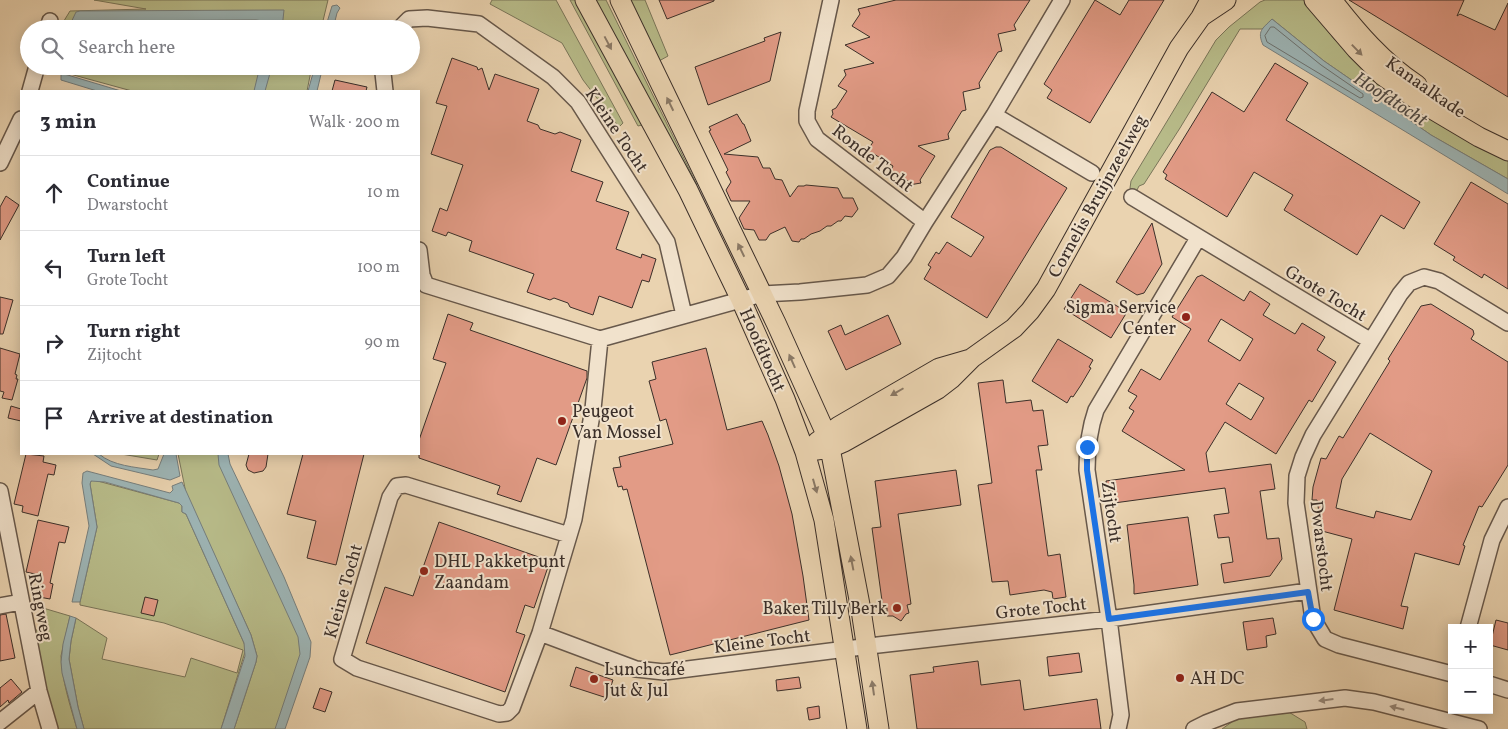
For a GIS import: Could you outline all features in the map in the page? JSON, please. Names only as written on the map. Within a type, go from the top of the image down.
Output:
[{"type":"main road","name":"Hoofdtocht","points":[[585,0],[688,190],[741,300],[786,400],[805,452],[824,520],[857,729]]},
{"type":"main road","name":"Hoofdtocht","points":[[620,0],[762,294],[828,441],[867,647],[879,729]]},
{"type":"main road","name":"Cornelis Bruijnzeelweg","points":[[805,452],[828,441],[844,442],[938,389],[972,358],[1014,328],[1030,311],[1046,289],[1179,48],[1210,0]]},
{"type":"main road","name":"Cornelis Bruijnzeelweg","points":[[1200,17],[1226,0]]},
{"type":"main road","name":"Kanaalkade","points":[[1314,0],[1356,50],[1383,76],[1420,102],[1479,137],[1508,151]]},
{"type":"main road","name":"Kanaalkade","points":[[1332,0],[1379,54],[1405,78],[1508,144]]},
{"type":"street","name":"Ronde Tocht","points":[[831,0],[808,97],[807,121],[817,139],[925,222]]},
{"type":"street","points":[[420,259],[422,276],[426,285],[600,340],[762,294],[852,288],[866,285],[888,276],[904,257],[994,115],[1062,0]]},
{"type":"street","name":"Kleine Tocht","points":[[408,20],[427,18],[479,24],[553,77],[578,102],[667,242],[684,315]]},
{"type":"street","points":[[30,90],[34,75]]},
{"type":"street","points":[[383,75],[385,90]]},
{"type":"street","points":[[994,115],[1092,173]]},
{"type":"street","points":[[0,163],[20,121]]},
{"type":"street","name":"Grote Tocht","points":[[1132,197],[1371,342],[1400,294],[1409,283],[1424,277],[1439,281],[1508,323]]},
{"type":"street","name":"Zijtocht","points":[[1118,729],[1121,715],[1087,470],[1087,447],[1090,428],[1096,410],[1198,238]]},
{"type":"street","name":"Kleine Tocht","points":[[569,535],[406,485],[397,486],[390,497],[342,659],[357,668],[499,714],[507,713],[512,708],[540,633],[574,519],[593,409],[600,340]]},
{"type":"street","name":"Dwarstocht","points":[[1371,342],[1313,435],[1302,457],[1297,476],[1296,504],[1313,619],[1325,639],[1339,645],[1448,673]]},
{"type":"street","name":"Ringweg","points":[[0,492],[39,691],[50,729]]},
{"type":"street","points":[[1469,624],[1492,540],[1498,523],[1508,506]]},
{"type":"street","name":"Grote Tocht","points":[[846,650],[1109,619],[1308,592]]},
{"type":"street","points":[[0,606],[21,602]]},
{"type":"street","name":"Kleine Tocht","points":[[540,633],[636,669],[664,672],[846,650]]},
{"type":"street","points":[[1493,685],[1508,690]]},
{"type":"street","points":[[0,722],[39,691]]},
{"type":"street","points":[[1194,729],[1237,711],[1345,698],[1374,702],[1479,729]]},
{"type":"green space","points":[[94,0],[328,0],[323,20],[64,20],[70,11],[146,9]]},
{"type":"green space","points":[[492,0],[556,0],[623,123],[619,127],[583,80],[562,43],[490,4]]},
{"type":"green space","points":[[570,0],[579,0],[628,92],[642,125],[638,126]]},
{"type":"green space","points":[[593,0],[606,0],[697,185],[694,184]]},
{"type":"green space","points":[[630,0],[645,0],[668,56],[659,61]]},
{"type":"green space","points":[[1265,0],[1307,0],[1334,39],[1397,97],[1508,160],[1508,179],[1431,135],[1324,61],[1272,19],[1262,29],[1240,29],[1144,184],[1139,186],[1136,192],[1130,188],[1131,181],[1216,40],[1229,27]]},
{"type":"green space","points":[[74,75],[310,75],[307,90],[128,90]]},
{"type":"green space","points":[[127,455],[159,455],[157,460]]},
{"type":"green space","points":[[178,455],[222,455],[307,648],[280,729],[234,729],[257,656],[251,635],[186,493]]},
{"type":"green space","points":[[94,480],[179,503],[182,506],[182,512],[186,514],[246,649],[221,729],[84,729],[69,659],[76,618],[107,638],[102,659],[185,677],[191,658],[237,673],[243,650],[164,623],[80,605],[97,527],[90,484]]},
{"type":"green space","points":[[43,608],[70,616],[61,656],[65,684],[77,729],[54,729],[32,631],[47,628]]},
{"type":"green space","points":[[1287,711],[1305,722],[1307,729],[1222,729],[1236,719]]},
{"type":"water","points":[[337,5],[340,8],[335,20],[328,20],[332,6]]},
{"type":"water","points":[[284,10],[283,20],[72,20],[76,12]]},
{"type":"water","points":[[1272,19],[1324,61],[1431,135],[1508,179],[1508,194],[1263,45],[1260,36],[1262,30]]},
{"type":"water","points":[[61,75],[68,75],[118,90],[94,90],[61,80]]},
{"type":"water","points":[[258,75],[269,75],[265,90],[254,90]]},
{"type":"water","points":[[312,75],[321,75],[317,90],[308,90]]},
{"type":"water","points":[[94,455],[100,455],[117,464],[153,470],[158,469],[164,455],[176,455],[180,476],[170,480],[111,466]]},
{"type":"water","points":[[218,455],[228,455],[230,464],[284,577],[311,642],[310,657],[285,729],[275,729],[300,654],[298,637],[219,465]]},
{"type":"water","points":[[87,471],[170,493],[173,490],[172,486],[182,482],[251,635],[257,656],[234,729],[221,729],[245,656],[244,643],[186,514],[182,512],[182,506],[179,503],[105,482],[91,481],[97,527],[80,602],[72,602],[89,526],[82,483],[83,473]]},
{"type":"water","points":[[70,616],[76,618],[69,659],[84,729],[77,729],[62,673],[63,644]]},
{"type":"building","points":[[659,0],[714,0],[714,1],[667,19]]},
{"type":"building","points":[[896,0],[1030,0],[1014,25],[1016,30],[998,34],[1002,51],[998,52],[979,83],[980,88],[963,92],[966,110],[962,111],[948,134],[949,139],[918,146],[935,156],[920,180],[921,183],[909,185],[908,181],[891,170],[893,166],[874,154],[864,156],[873,142],[831,117],[833,114],[832,110],[836,108],[847,91],[838,86],[846,75],[844,70],[874,63],[845,45],[870,37],[852,26],[860,14],[858,9]]},
{"type":"building","points":[[1095,0],[1120,15],[1129,0],[1164,0],[1090,123],[1047,98],[1052,90],[1044,84]]},
{"type":"building","points":[[1349,0],[1464,0],[1457,16],[1460,14],[1495,30],[1508,3],[1508,97]]},
{"type":"building","points":[[781,32],[770,81],[708,105],[695,67],[765,41],[764,38]]},
{"type":"building","points":[[452,58],[477,67],[478,70],[482,68],[489,90],[495,74],[539,89],[527,121],[538,125],[540,129],[555,134],[560,132],[581,140],[571,171],[603,182],[596,201],[629,212],[616,249],[641,258],[642,254],[656,259],[649,282],[642,280],[632,308],[599,296],[593,315],[570,307],[568,303],[554,298],[550,300],[527,292],[534,274],[469,251],[472,241],[448,232],[446,236],[432,231],[440,208],[447,211],[463,165],[431,154],[447,106],[436,103]]},
{"type":"building","points":[[1275,63],[1308,83],[1286,120],[1420,202],[1404,229],[1381,215],[1357,255],[1284,210],[1293,195],[1254,172],[1227,217],[1165,179],[1167,175],[1163,172],[1212,92],[1244,112]]},
{"type":"building","points":[[335,80],[367,87],[366,90],[332,90]]},
{"type":"building","points":[[737,114],[744,124],[751,141],[724,154],[758,157],[763,168],[770,168],[775,179],[782,180],[790,197],[798,186],[838,188],[843,198],[853,198],[858,209],[852,217],[845,216],[841,221],[801,239],[799,242],[792,241],[785,227],[770,234],[766,240],[759,240],[754,230],[744,229],[739,218],[750,201],[731,201],[726,190],[731,182],[726,172],[728,170],[709,131],[711,130],[709,127]]},
{"type":"building","points":[[1001,147],[1067,188],[987,318],[924,279],[931,267],[928,265],[936,252],[939,254],[947,242],[971,257],[984,237],[951,217],[990,150]]},
{"type":"building","points":[[1471,182],[1508,204],[1508,289],[1484,274],[1482,278],[1453,260],[1455,257],[1434,244]]},
{"type":"building","points":[[6,196],[19,205],[0,240],[0,207]]},
{"type":"building","points":[[1152,223],[1162,264],[1144,293],[1137,295],[1116,282]]},
{"type":"building","points":[[1202,275],[1244,301],[1250,291],[1270,304],[1263,315],[1295,334],[1302,323],[1325,337],[1317,350],[1336,362],[1312,402],[1309,400],[1276,454],[1225,422],[1206,453],[1209,472],[1271,464],[1275,489],[1260,491],[1267,539],[1279,538],[1282,559],[1270,576],[1224,583],[1221,564],[1233,562],[1229,537],[1218,538],[1214,515],[1229,513],[1225,488],[1114,503],[1112,490],[1107,490],[1106,481],[1185,470],[1122,431],[1134,411],[1129,408],[1137,396],[1128,391],[1141,369],[1160,380],[1191,329],[1172,317],[1197,277]],"holes":[[[1221,319],[1253,339],[1240,361],[1208,341]],[[1239,383],[1264,398],[1251,420],[1226,404]]]},
{"type":"building","points":[[1080,284],[1127,312],[1111,338],[1064,309]]},
{"type":"building","points":[[0,297],[13,300],[3,334],[0,334]]},
{"type":"building","points":[[1431,304],[1473,330],[1474,334],[1471,339],[1508,362],[1508,465],[1482,507],[1479,506],[1463,545],[1465,546],[1459,565],[1415,553],[1401,606],[1408,607],[1403,629],[1334,610],[1352,539],[1322,531],[1317,500],[1312,500],[1313,487],[1321,458],[1326,459],[1339,436],[1343,438],[1421,306]],"holes":[[[1370,433],[1432,471],[1411,520],[1376,511],[1374,518],[1336,508],[1342,479]]]},
{"type":"building","points":[[448,314],[473,323],[470,330],[587,371],[587,378],[556,465],[537,458],[521,502],[497,494],[500,486],[419,458],[420,437],[446,363],[433,359]]},
{"type":"building","points":[[888,315],[901,344],[846,370],[828,331],[841,325],[845,335]]},
{"type":"building","points":[[1058,339],[1093,360],[1089,367],[1091,368],[1081,385],[1067,403],[1032,381]]},
{"type":"building","points":[[0,348],[20,354],[15,374],[17,375],[16,379],[18,379],[12,400],[2,398],[4,392],[0,391]]},
{"type":"building","points":[[706,348],[727,430],[762,421],[768,435],[779,466],[792,514],[809,620],[670,655],[627,489],[623,490],[622,486],[618,487],[613,468],[621,467],[619,457],[673,444],[666,419],[660,421],[649,381],[656,379],[652,362]]},
{"type":"building","points":[[1003,380],[1006,403],[1031,400],[1033,411],[1043,410],[1048,445],[1038,446],[1042,470],[1036,470],[1048,556],[1060,554],[1066,597],[1053,599],[1052,592],[1044,590],[1010,595],[1008,581],[992,582],[978,485],[992,483],[978,383]]},
{"type":"building","points":[[11,406],[20,409],[20,421],[8,418]]},
{"type":"building","points":[[26,455],[44,456],[43,462],[56,465],[54,475],[48,474],[38,516],[22,512],[23,506],[14,504]]},
{"type":"building","points":[[249,455],[268,455],[266,467],[263,471],[254,473],[248,470],[246,465]]},
{"type":"building","points":[[303,455],[364,455],[336,565],[307,558],[316,521],[287,514]]},
{"type":"building","points":[[956,470],[961,505],[898,514],[911,604],[907,605],[909,613],[901,621],[893,616],[887,616],[887,608],[883,608],[872,528],[881,527],[875,481]]},
{"type":"building","points":[[1188,517],[1198,585],[1134,594],[1127,525]]},
{"type":"building","points":[[38,520],[69,527],[65,543],[59,542],[50,583],[53,584],[50,599],[39,597],[40,591],[36,590],[38,581],[33,580],[35,574],[26,572]]},
{"type":"building","points":[[439,522],[550,561],[534,608],[525,605],[516,632],[525,635],[505,692],[366,643],[385,587],[413,596]]},
{"type":"building","points":[[145,597],[158,600],[154,616],[141,613]]},
{"type":"building","points":[[6,614],[15,658],[0,661],[0,615]]},
{"type":"building","points":[[1273,618],[1276,634],[1266,636],[1267,647],[1247,650],[1243,622]]},
{"type":"building","points":[[1496,620],[1508,623],[1508,650],[1493,646],[1493,632]]},
{"type":"building","points":[[1079,653],[1082,672],[1049,676],[1047,657]]},
{"type":"building","points":[[978,661],[981,685],[1020,680],[1024,710],[1097,699],[1101,729],[917,729],[910,675],[934,672],[933,667]]},
{"type":"building","points":[[576,667],[613,680],[607,698],[570,686]]},
{"type":"building","points":[[799,677],[801,688],[777,691],[776,680]]},
{"type":"building","points":[[11,679],[22,692],[9,703],[8,700],[0,707],[0,688]]},
{"type":"building","points":[[320,688],[332,692],[325,712],[313,708]]},
{"type":"building","points":[[819,706],[820,718],[809,720],[807,708]]},
{"type":"place","name":"Sigma Service Center","points":[[1186,317]]},
{"type":"place","name":"Peugeot Van Mossel","points":[[562,421]]},
{"type":"place","name":"DHL Pakketpunt Zaandam","points":[[424,571]]},
{"type":"place","name":"Baker Tilly Berk","points":[[897,608]]},
{"type":"place","name":"AH DC","points":[[1180,678]]},
{"type":"place","name":"Lunchcafé Jut & Jul","points":[[594,679]]},
{"type":"route","points":[[1087,447],[1087,470],[1109,619],[1308,592],[1313,619]]}]
